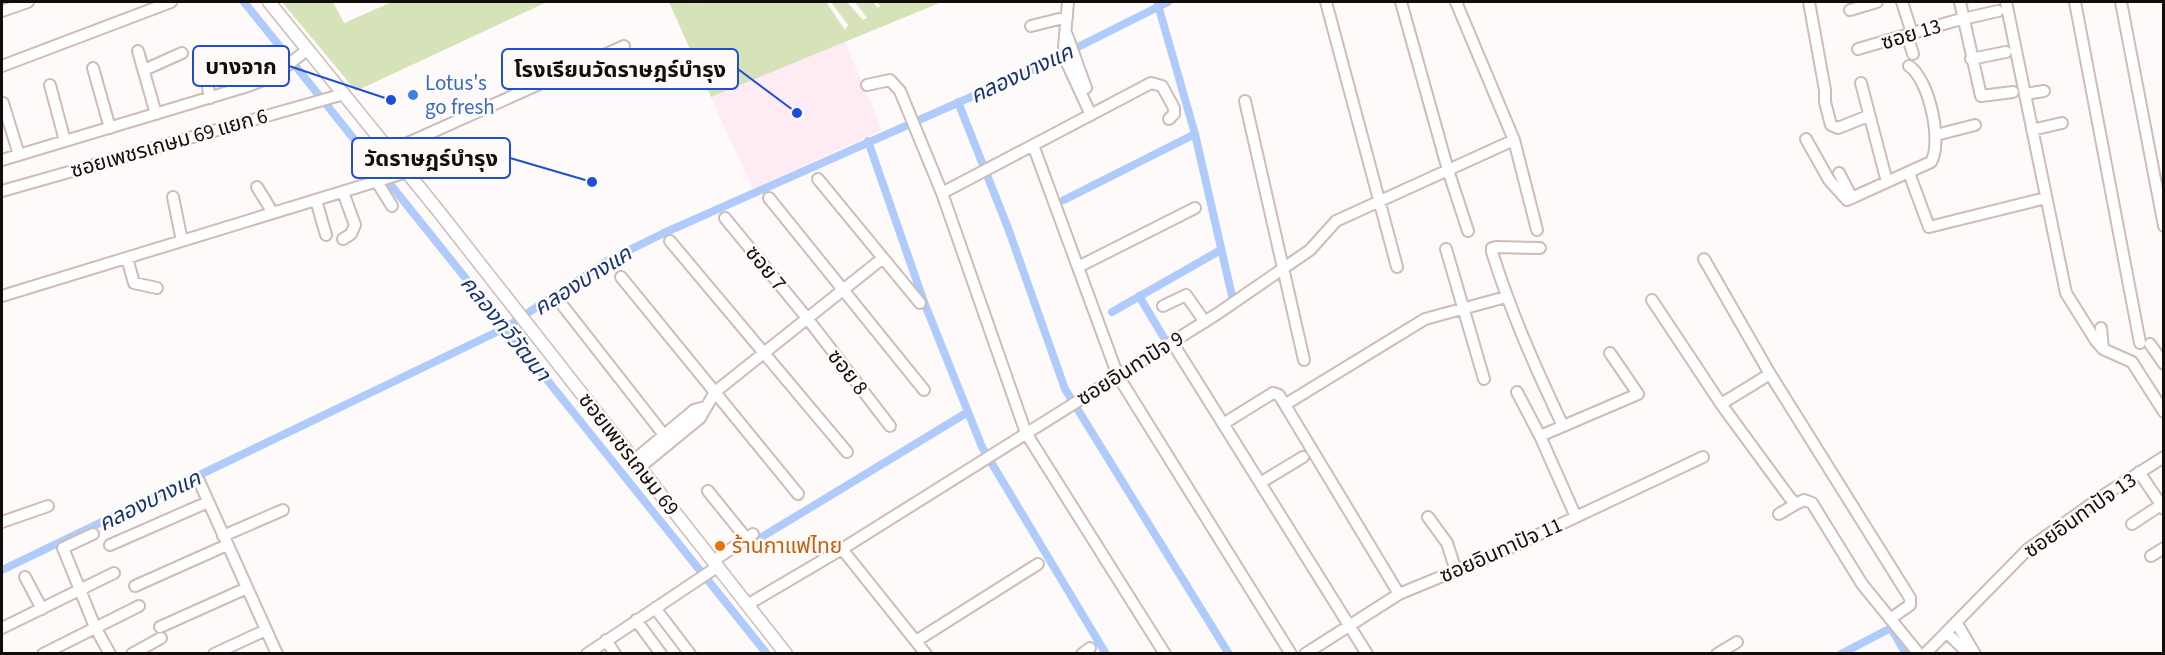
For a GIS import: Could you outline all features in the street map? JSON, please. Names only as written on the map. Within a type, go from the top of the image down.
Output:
[{"type":"main road","name":"ซอยเพชรเกษม 69","points":[[269,2],[305,52],[390,151],[403,174],[532,330],[714,566],[786,654]]},
{"type":"street","points":[[2,11],[28,2]]},
{"type":"street","points":[[2,66],[171,2]]},
{"type":"street","points":[[1068,2],[1067,35],[1070,60],[1094,113]]},
{"type":"street","points":[[1326,2],[1397,267]]},
{"type":"street","points":[[1401,2],[1448,170],[1468,231]]},
{"type":"street","points":[[1456,2],[1514,140],[1537,230]]},
{"type":"street","points":[[1809,2],[1825,90],[1825,102],[1831,124],[1838,128],[1868,116]]},
{"type":"street","points":[[1850,10],[1876,2]]},
{"type":"street","points":[[1902,2],[1913,54]]},
{"type":"street","points":[[1960,2],[1971,59],[1982,97],[2044,91]]},
{"type":"street","points":[[2006,2],[2019,93],[2032,130],[2066,292],[2103,349],[2132,363],[2163,412]]},
{"type":"street","points":[[2075,2],[2145,343],[2163,364]]},
{"type":"street","points":[[2121,2],[2163,226]]},
{"type":"street","name":"ซอย 13","points":[[1858,49],[1963,18],[1998,11]]},
{"type":"street","points":[[1031,26],[1067,18]]},
{"type":"street","points":[[390,151],[624,46]]},
{"type":"street","points":[[138,51],[156,114]]},
{"type":"street","points":[[2,160],[255,84],[282,70],[305,52]]},
{"type":"street","points":[[1971,59],[2006,52]]},
{"type":"street","points":[[144,70],[182,53]]},
{"type":"street","points":[[607,54],[618,78]]},
{"type":"street","points":[[210,98],[207,82],[242,59]]},
{"type":"street","points":[[1806,140],[1842,198],[1847,200],[1931,162],[1935,155],[1936,135],[1921,77],[1909,66]]},
{"type":"street","points":[[93,68],[110,128]]},
{"type":"street","points":[[867,85],[890,80],[900,91],[942,193],[1026,433],[1165,654]]},
{"type":"street","points":[[942,193],[1155,83],[1162,86],[1174,108],[1174,114],[1168,119]]},
{"type":"street","points":[[1862,83],[1868,116],[1887,182]]},
{"type":"street","points":[[50,85],[65,141]]},
{"type":"street","name":"ซอยเพชรเกษม 69 แยก 6","points":[[2,191],[341,95]]},
{"type":"street","points":[[1245,101],[1304,360]]},
{"type":"street","points":[[3,103],[19,154]]},
{"type":"street","points":[[2032,130],[2062,123]]},
{"type":"street","points":[[1936,135],[1975,125]]},
{"type":"street","name":"ซอยอินทาปัจ 9","points":[[747,605],[842,549],[1205,322],[1310,250],[1336,221],[1514,140]]},
{"type":"street","points":[[1033,145],[1118,376],[1291,654]]},
{"type":"street","points":[[1839,173],[1852,198]]},
{"type":"street","points":[[1909,173],[1929,227],[2046,198]]},
{"type":"street","points":[[2,296],[403,174]]},
{"type":"street","points":[[818,179],[920,303]]},
{"type":"street","points":[[377,182],[393,206]]},
{"type":"street","points":[[257,187],[273,213]]},
{"type":"street","points":[[343,192],[355,225],[351,234],[343,239]]},
{"type":"street","points":[[173,197],[182,241]]},
{"type":"street","points":[[769,198],[844,288],[924,390]]},
{"type":"street","points":[[316,200],[326,235]]},
{"type":"street","points":[[1078,267],[1195,208]]},
{"type":"street","name":"ซอย 7","points":[[725,218],[807,318]]},
{"type":"street","points":[[670,241],[847,452]]},
{"type":"street","points":[[1540,248],[1492,248],[1506,297],[1563,426]]},
{"type":"street","points":[[1446,249],[1484,379]]},
{"type":"street","points":[[127,258],[134,283],[157,288]]},
{"type":"street","points":[[636,465],[700,418],[715,392],[883,258]]},
{"type":"street","points":[[1704,259],[1770,374],[1910,598],[1910,605],[1890,619]]},
{"type":"street","points":[[621,278],[798,494]]},
{"type":"street","points":[[1163,306],[1186,295],[1205,322]]},
{"type":"street","points":[[1286,404],[1425,319],[1506,297]]},
{"type":"street","points":[[1652,300],[1721,404],[1796,504]]},
{"type":"street","points":[[564,306],[664,435]]},
{"type":"street","name":"ซอย 8","points":[[807,318],[890,426]]},
{"type":"street","points":[[2102,328],[2103,349]]},
{"type":"street","points":[[1172,342],[1347,626],[1367,654]]},
{"type":"street","points":[[1540,436],[1638,394],[1611,353]]},
{"type":"street","points":[[1721,404],[1770,374]]},
{"type":"street","points":[[1517,392],[1540,436],[1576,517]]},
{"type":"street","points":[[1223,424],[1274,393],[1279,395],[1398,594]]},
{"type":"street","points":[[636,465],[664,435],[694,410],[705,407]]},
{"type":"street","points":[[1260,483],[1303,457]]},
{"type":"street","name":"ซอยอินทาปัจ 11","points":[[1305,654],[1398,594],[1456,571],[1703,457]]},
{"type":"street","name":"ซอยอินทาปัจ 13","points":[[1925,654],[2028,549],[2163,457]]},
{"type":"street","points":[[2132,524],[2162,507],[2139,472]]},
{"type":"street","points":[[199,482],[277,654]]},
{"type":"street","points":[[587,653],[700,578],[750,536],[708,491]]},
{"type":"street","points":[[1779,514],[1804,500],[1812,503],[1862,584],[1919,654]]},
{"type":"street","points":[[110,545],[208,502]]},
{"type":"street","points":[[2,522],[48,506]]},
{"type":"street","points":[[135,586],[283,510]]},
{"type":"street","points":[[1428,517],[1447,543],[1456,571]]},
{"type":"street","points":[[93,534],[63,548],[95,627],[110,654]]},
{"type":"street","points":[[2151,556],[2163,548]]},
{"type":"street","points":[[842,549],[926,654]]},
{"type":"street","points":[[916,641],[1038,564]]},
{"type":"street","points":[[2,626],[114,573]]},
{"type":"street","points":[[25,577],[42,609]]},
{"type":"street","points":[[132,654],[160,633],[247,588]]},
{"type":"street","points":[[43,654],[139,606]]},
{"type":"street","points":[[655,608],[690,654]]},
{"type":"street","points":[[636,620],[661,654]]},
{"type":"street","points":[[1956,622],[1975,654]]},
{"type":"street","points":[[214,654],[266,630]]},
{"type":"street","points":[[1946,632],[1969,654]]},
{"type":"street","points":[[606,640],[615,654]]},
{"type":"street","points":[[1717,654],[1737,642]]},
{"type":"shaded area","points":[[845,42],[882,130],[753,189],[711,97]]},
{"type":"green space","points":[[282,2],[333,2],[344,23],[392,2],[547,2],[356,91]]},
{"type":"green space","points":[[669,2],[695,2],[697,5],[696,2],[826,2],[845,30],[848,25],[831,2],[847,2],[863,20],[867,18],[855,2],[873,2],[878,8],[880,6],[877,2],[942,2],[711,97]]},
{"type":"waterway","name":"คลองบางแค","points":[[244,2],[767,654]]},
{"type":"waterway","name":"คลองบางแค","points":[[2,570],[505,328],[607,261],[664,233],[1034,69],[1168,2]]},
{"type":"waterway","points":[[1158,5],[1195,134],[1232,296]]},
{"type":"waterway","points":[[958,102],[1008,228],[1065,389],[1229,654]]},
{"type":"waterway","points":[[1064,200],[1195,134]]},
{"type":"waterway","points":[[868,141],[924,302],[982,447],[1106,654]]},
{"type":"waterway","points":[[1112,312],[1219,251]]},
{"type":"waterway","points":[[1139,296],[1170,348]]},
{"type":"waterway","points":[[752,543],[968,412]]},
{"type":"waterway","points":[[1841,654],[1891,628],[1906,654]]},
{"type":"place","name":"Lotus's go fresh","points":[[413,95]]},
{"type":"place","name":"บางจาก","points":[[391,100]]},
{"type":"place","name":"โรงเรียนวัดราษฎร์บำรุง","points":[[797,113]]},
{"type":"place","name":"วัดราษฎร์บำรุง","points":[[592,182]]},
{"type":"place","name":"ร้านกาแฟไทย","points":[[720,546]]},
{"type":"water label","name":"คลองทวีวัฒนา","points":[[506,328]]}]
